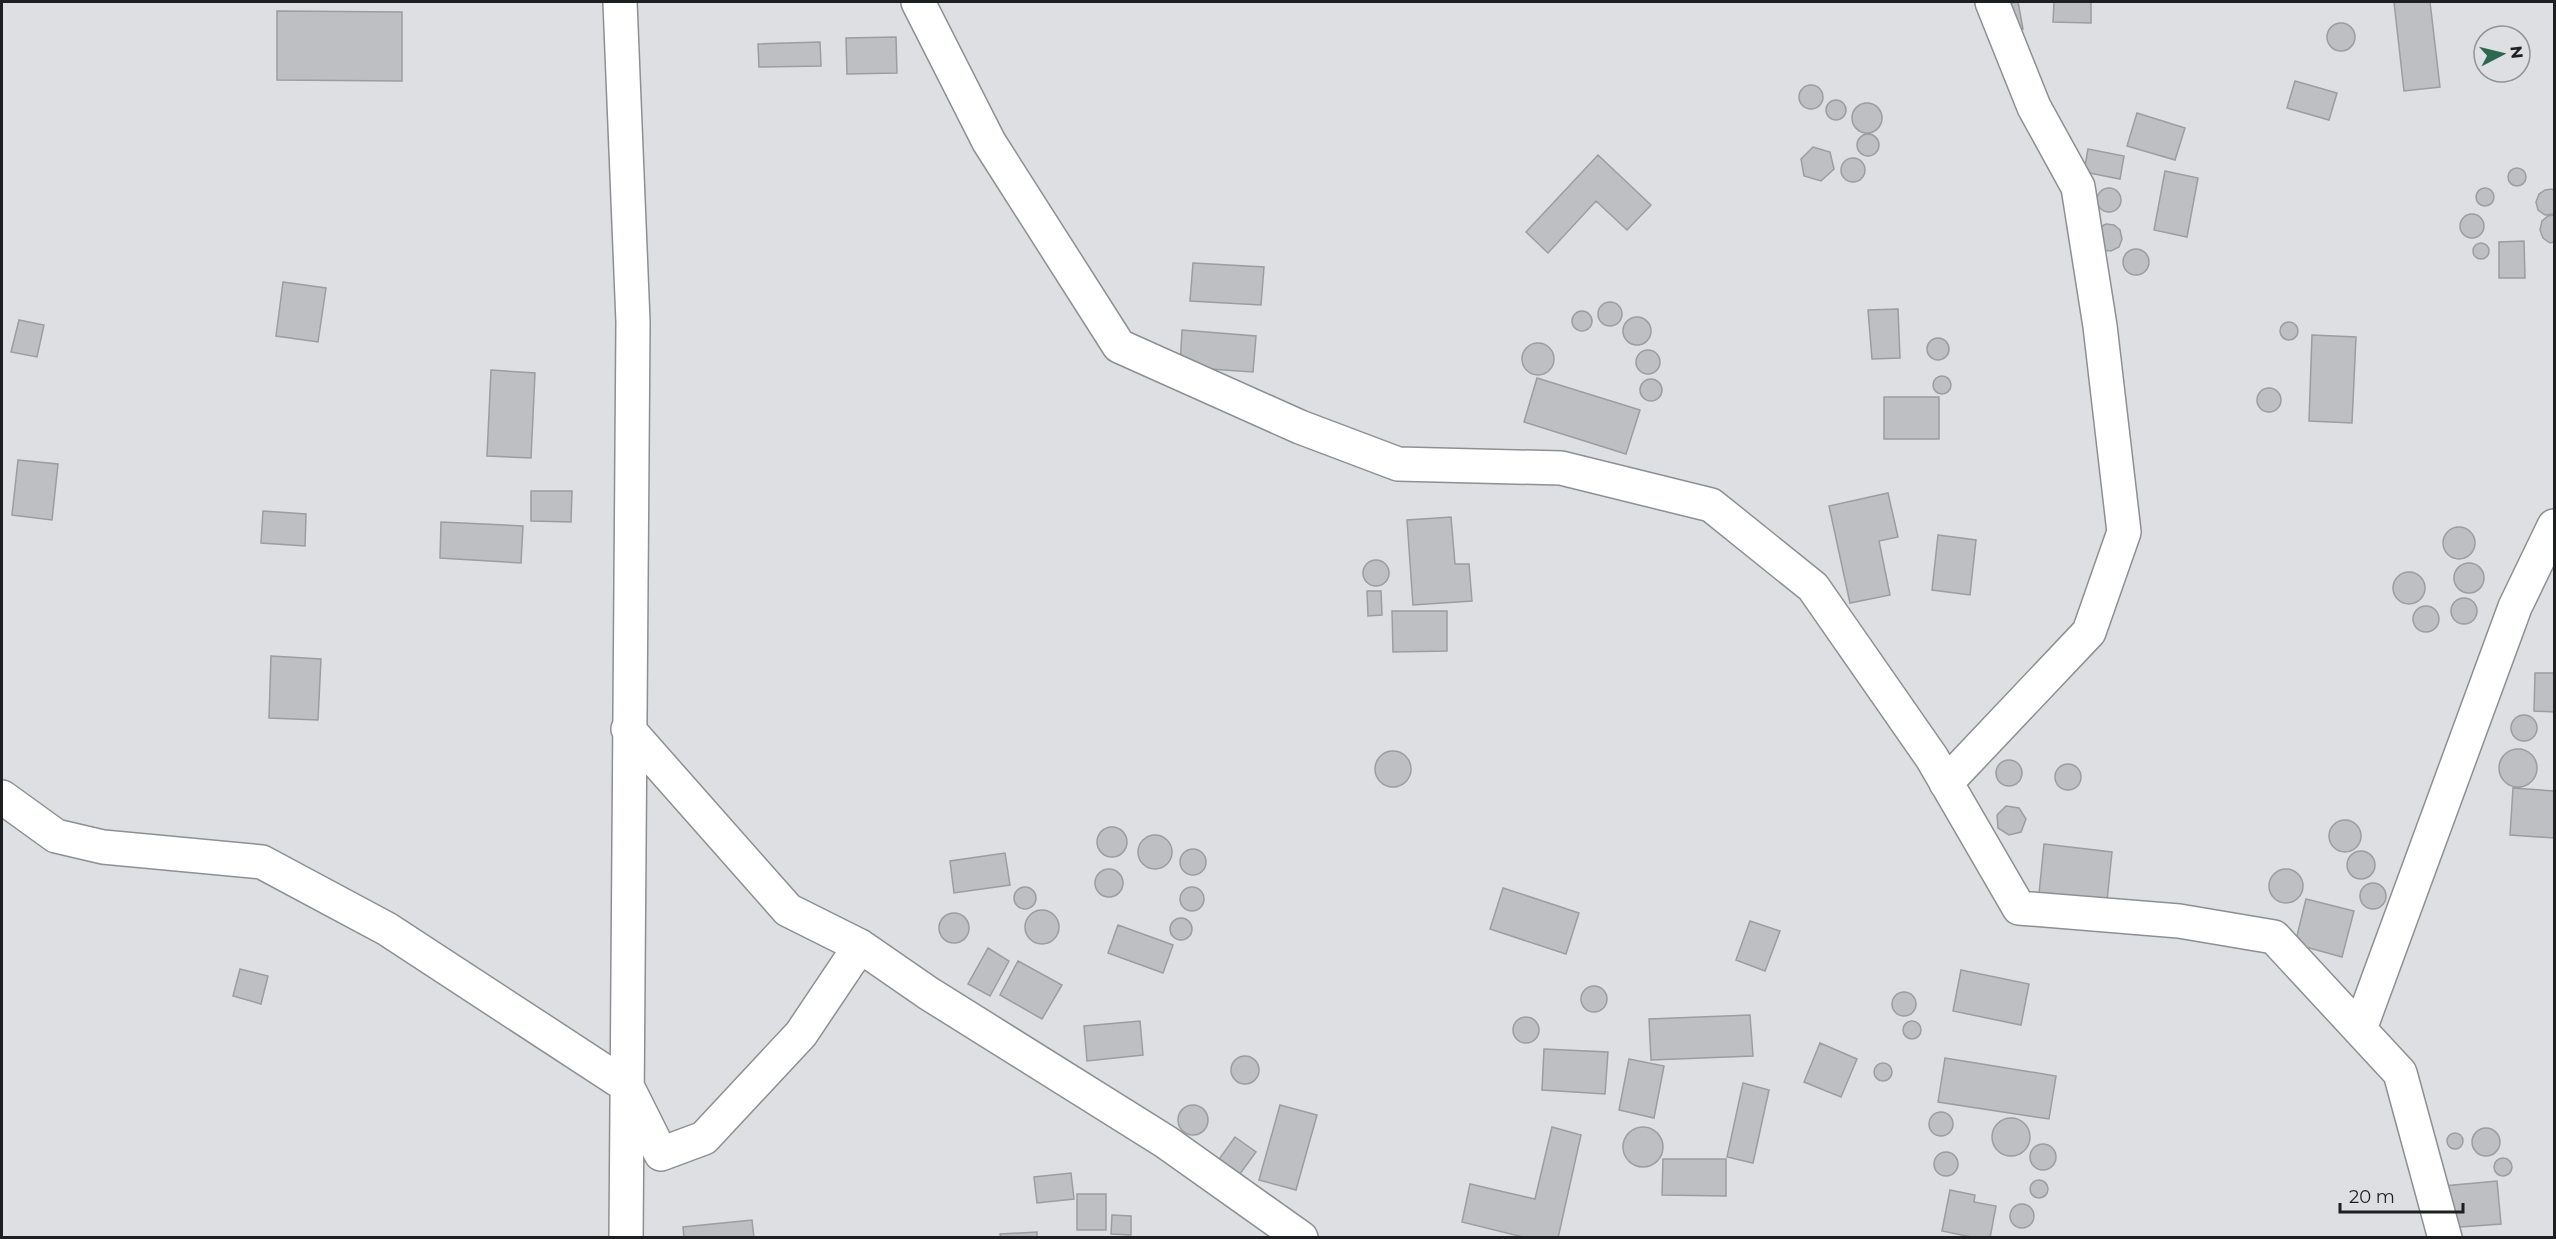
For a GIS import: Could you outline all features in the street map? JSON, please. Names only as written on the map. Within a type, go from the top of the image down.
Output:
[{"type":"street","points":[[620,2],[633,322],[628,729],[626,1238]]},
{"type":"street","points":[[918,2],[989,142],[1119,346],[1300,427],[1398,464],[1561,468],[1711,506],[1813,587],[1932,758],[2019,908],[2179,921],[2274,937],[2400,1074],[2445,1238]]},
{"type":"street","points":[[1946,783],[2089,632],[2124,532],[2100,326],[2078,187],[2034,107],[1992,2]]},
{"type":"street","points":[[2360,1029],[2515,607],[2554,526]]},
{"type":"street","points":[[628,729],[788,910],[860,946],[928,993],[1166,1142],[1301,1238]]},
{"type":"street","points":[[2,797],[56,836],[103,847],[262,862],[387,929],[627,1086],[661,1154],[704,1138],[801,1034],[860,946]]},
{"type":"building","points":[[2018,2],[2023,29],[2009,31],[2005,4]]},
{"type":"building","points":[[2054,2],[2091,2],[2091,23],[2053,22]]},
{"type":"building","points":[[2394,2],[2430,2],[2440,87],[2404,91]]},
{"type":"building","points":[[277,11],[402,12],[402,81],[277,80]]},
{"type":"building","points":[[2341,23],[2351,27],[2355,37],[2351,47],[2341,51],[2331,47],[2327,37],[2331,27]]},
{"type":"building","points":[[896,37],[897,73],[847,74],[846,38]]},
{"type":"building","points":[[820,42],[821,66],[759,67],[758,44]]},
{"type":"building","points":[[2295,81],[2337,93],[2329,120],[2287,108]]},
{"type":"building","points":[[1811,85],[1816,86],[1822,92],[1822,102],[1816,108],[1811,109],[1806,108],[1800,102],[1799,97],[1800,92],[1806,86]]},
{"type":"building","points":[[1836,100],[1843,103],[1846,110],[1843,117],[1836,120],[1829,117],[1826,110],[1829,103]]},
{"type":"building","points":[[1867,103],[1877,108],[1882,118],[1877,128],[1867,133],[1857,128],[1852,118],[1857,108]]},
{"type":"building","points":[[2137,113],[2185,128],[2175,160],[2127,146]]},
{"type":"building","points":[[1868,134],[1876,137],[1879,145],[1876,153],[1868,156],[1860,153],[1857,145],[1860,137]]},
{"type":"building","points":[[1813,147],[1830,152],[1834,169],[1821,181],[1804,176],[1801,159]]},
{"type":"building","points":[[2088,149],[2124,156],[2120,179],[2084,172]]},
{"type":"building","points":[[1598,155],[1651,205],[1627,230],[1596,201],[1548,253],[1526,232]]},
{"type":"building","points":[[1853,158],[1861,162],[1865,170],[1861,178],[1853,182],[1845,178],[1841,170],[1845,162]]},
{"type":"building","points":[[2513,168],[2521,168],[2526,173],[2524,184],[2513,186],[2508,181],[2508,173]]},
{"type":"building","points":[[2165,171],[2198,178],[2187,237],[2154,230]]},
{"type":"building","points":[[2109,188],[2118,191],[2121,200],[2118,209],[2109,212],[2100,209],[2097,200],[2100,191]]},
{"type":"building","points":[[2485,188],[2491,191],[2494,197],[2491,203],[2485,206],[2479,203],[2476,197],[2479,191]]},
{"type":"building","points":[[2552,189],[2554,191],[2554,214],[2545,215],[2538,210],[2536,202],[2539,194]]},
{"type":"building","points":[[2472,214],[2480,218],[2484,226],[2480,234],[2472,238],[2464,234],[2460,226],[2464,218]]},
{"type":"building","points":[[2554,215],[2554,242],[2550,243],[2543,238],[2540,230],[2542,221]]},
{"type":"building","points":[[2106,224],[2114,225],[2120,230],[2122,239],[2119,247],[2111,251],[2103,250],[2098,228]]},
{"type":"building","points":[[2524,241],[2525,278],[2499,278],[2499,242]]},
{"type":"building","points":[[2478,243],[2484,243],[2489,251],[2487,257],[2478,259],[2473,254],[2473,248]]},
{"type":"building","points":[[2136,249],[2145,253],[2149,262],[2145,271],[2136,275],[2127,271],[2123,262],[2127,253]]},
{"type":"building","points":[[1193,263],[1264,267],[1261,305],[1190,301]]},
{"type":"building","points":[[283,282],[326,288],[318,342],[276,336]]},
{"type":"building","points":[[1610,302],[1618,306],[1622,314],[1618,322],[1610,326],[1602,322],[1598,314],[1602,306]]},
{"type":"building","points":[[1898,309],[1900,358],[1872,359],[1868,310]]},
{"type":"building","points":[[1582,311],[1589,314],[1592,321],[1589,328],[1582,331],[1575,328],[1572,321],[1575,314]]},
{"type":"building","points":[[1637,317],[1647,321],[1651,331],[1647,341],[1637,345],[1627,341],[1623,331],[1627,321]]},
{"type":"building","points":[[19,320],[44,325],[37,357],[11,352]]},
{"type":"building","points":[[2289,322],[2295,325],[2298,331],[2295,337],[2289,340],[2283,337],[2280,331],[2283,325]]},
{"type":"building","points":[[1182,330],[1256,336],[1253,372],[1180,367]]},
{"type":"building","points":[[2312,335],[2356,337],[2352,423],[2309,421]]},
{"type":"building","points":[[1938,338],[1948,345],[1949,349],[1942,359],[1938,360],[1928,353],[1927,349],[1934,339]]},
{"type":"building","points":[[1538,343],[1549,348],[1554,359],[1549,370],[1538,375],[1527,370],[1522,359],[1527,348]]},
{"type":"building","points":[[1648,350],[1657,353],[1660,362],[1657,371],[1648,374],[1639,371],[1636,362],[1639,353]]},
{"type":"building","points":[[491,370],[535,373],[531,458],[487,456]]},
{"type":"building","points":[[1942,376],[1948,379],[1951,385],[1948,391],[1942,394],[1936,391],[1933,385],[1936,379]]},
{"type":"building","points":[[1537,378],[1640,410],[1626,454],[1524,422]]},
{"type":"building","points":[[1651,379],[1659,382],[1662,390],[1659,398],[1651,401],[1643,398],[1640,390],[1643,382]]},
{"type":"building","points":[[2269,388],[2278,391],[2281,400],[2278,409],[2269,412],[2260,409],[2257,400],[2260,391]]},
{"type":"building","points":[[1884,397],[1939,397],[1939,439],[1884,439]]},
{"type":"building","points":[[18,460],[58,464],[52,520],[12,515]]},
{"type":"building","points":[[531,491],[572,491],[571,522],[531,521]]},
{"type":"building","points":[[1888,493],[1898,537],[1879,541],[1890,595],[1850,603],[1829,506]]},
{"type":"building","points":[[263,511],[306,514],[305,546],[261,543]]},
{"type":"building","points":[[1451,517],[1455,564],[1469,564],[1472,601],[1413,605],[1407,520]]},
{"type":"building","points":[[441,522],[523,526],[521,563],[440,558]]},
{"type":"building","points":[[2459,527],[2470,532],[2475,543],[2470,554],[2459,559],[2448,554],[2443,543],[2448,532]]},
{"type":"building","points":[[1938,535],[1976,540],[1970,595],[1932,590]]},
{"type":"building","points":[[1376,560],[1385,564],[1389,573],[1385,582],[1376,586],[1367,582],[1363,573],[1367,564]]},
{"type":"building","points":[[2469,563],[2480,567],[2484,578],[2480,589],[2469,593],[2458,589],[2454,578],[2458,567]]},
{"type":"building","points":[[2409,572],[2420,577],[2425,588],[2420,599],[2409,604],[2398,599],[2393,588],[2398,577]]},
{"type":"building","points":[[1367,591],[1381,591],[1382,615],[1368,616]]},
{"type":"building","points":[[2464,598],[2474,601],[2477,611],[2474,621],[2464,624],[2454,621],[2451,611],[2454,601]]},
{"type":"building","points":[[2426,606],[2436,609],[2439,619],[2436,629],[2426,632],[2416,629],[2413,619],[2416,609]]},
{"type":"building","points":[[1392,611],[1447,611],[1447,651],[1393,652]]},
{"type":"building","points":[[271,656],[321,659],[318,720],[269,718]]},
{"type":"building","points":[[2535,673],[2554,673],[2554,712],[2534,711]]},
{"type":"building","points":[[2524,715],[2533,719],[2537,728],[2533,737],[2524,741],[2515,737],[2511,728],[2515,719]]},
{"type":"building","points":[[2518,749],[2531,755],[2537,768],[2531,781],[2518,787],[2505,781],[2499,768],[2505,755]]},
{"type":"building","points":[[1393,751],[1406,756],[1411,769],[1406,782],[1393,787],[1380,782],[1375,769],[1380,756]]},
{"type":"building","points":[[2009,760],[2018,764],[2022,773],[2018,782],[2009,786],[2000,782],[1996,773],[2000,764]]},
{"type":"building","points":[[2068,764],[2077,768],[2081,777],[2077,786],[2068,790],[2059,786],[2055,777],[2059,768]]},
{"type":"building","points":[[2513,788],[2554,791],[2554,838],[2510,835]]},
{"type":"building","points":[[2006,806],[2019,808],[2026,819],[2021,832],[2009,835],[1998,828],[1997,815]]},
{"type":"building","points":[[2345,820],[2356,825],[2361,836],[2356,847],[2345,852],[2334,847],[2329,836],[2334,825]]},
{"type":"building","points":[[1112,827],[1123,831],[1127,842],[1123,853],[1112,857],[1101,853],[1097,842],[1101,831]]},
{"type":"building","points":[[1155,835],[1167,840],[1172,852],[1167,864],[1155,869],[1143,864],[1138,852],[1143,840]]},
{"type":"building","points":[[2044,844],[2112,852],[2107,901],[2039,894]]},
{"type":"building","points":[[1193,849],[1202,853],[1206,862],[1202,871],[1193,875],[1184,871],[1180,862],[1184,853]]},
{"type":"building","points":[[2361,851],[2371,855],[2375,865],[2371,875],[2361,879],[2351,875],[2347,865],[2351,855]]},
{"type":"building","points":[[1005,853],[1010,885],[954,893],[950,861]]},
{"type":"building","points":[[1109,869],[1119,873],[1123,883],[1119,893],[1109,897],[1099,893],[1095,883],[1099,873]]},
{"type":"building","points":[[2286,869],[2298,874],[2303,886],[2298,898],[2286,903],[2274,898],[2269,886],[2274,874]]},
{"type":"building","points":[[2373,883],[2382,887],[2386,896],[2382,905],[2373,909],[2364,905],[2360,896],[2364,887]]},
{"type":"building","points":[[1025,887],[1033,890],[1036,898],[1033,906],[1025,909],[1017,906],[1014,898],[1017,890]]},
{"type":"building","points":[[1192,887],[1201,890],[1204,899],[1201,908],[1192,911],[1183,908],[1180,899],[1183,890]]},
{"type":"building","points":[[1503,888],[1579,913],[1566,954],[1490,929]]},
{"type":"building","points":[[2306,899],[2354,911],[2342,957],[2295,944]]},
{"type":"building","points":[[1042,910],[1054,915],[1059,927],[1054,939],[1042,944],[1030,939],[1025,927],[1030,915]]},
{"type":"building","points":[[954,913],[960,914],[968,922],[968,934],[960,942],[954,943],[948,942],[940,934],[939,928],[940,922],[948,914]]},
{"type":"building","points":[[1181,918],[1189,921],[1192,929],[1189,937],[1181,940],[1173,937],[1170,929],[1173,921]]},
{"type":"building","points":[[1750,921],[1780,931],[1765,971],[1736,960]]},
{"type":"building","points":[[1118,925],[1173,945],[1163,973],[1108,953]]},
{"type":"building","points":[[988,948],[1009,961],[990,996],[968,984]]},
{"type":"building","points":[[1018,961],[1062,985],[1042,1019],[1000,995]]},
{"type":"building","points":[[240,969],[268,976],[261,1004],[233,996]]},
{"type":"building","points":[[1961,970],[2029,984],[2021,1025],[1953,1011]]},
{"type":"building","points":[[1594,986],[1603,990],[1607,999],[1603,1008],[1594,1012],[1585,1008],[1581,999],[1585,990]]},
{"type":"building","points":[[1904,992],[1909,993],[1915,999],[1915,1009],[1909,1015],[1904,1016],[1899,1015],[1893,1009],[1892,1004],[1893,999],[1899,993]]},
{"type":"building","points":[[1750,1015],[1753,1056],[1651,1060],[1649,1019]]},
{"type":"building","points":[[1526,1017],[1535,1021],[1539,1030],[1535,1039],[1526,1043],[1517,1039],[1513,1030],[1517,1021]]},
{"type":"building","points":[[1140,1021],[1143,1055],[1087,1061],[1084,1026]]},
{"type":"building","points":[[1912,1021],[1918,1024],[1921,1030],[1918,1036],[1912,1039],[1906,1036],[1903,1030],[1906,1024]]},
{"type":"building","points":[[1820,1043],[1857,1059],[1841,1097],[1804,1082]]},
{"type":"building","points":[[1544,1049],[1608,1052],[1605,1094],[1542,1090]]},
{"type":"building","points":[[1245,1056],[1255,1060],[1259,1070],[1255,1080],[1245,1084],[1235,1080],[1231,1070],[1235,1060]]},
{"type":"building","points":[[1945,1058],[2056,1076],[2049,1119],[1938,1102]]},
{"type":"building","points":[[1629,1059],[1664,1066],[1654,1118],[1619,1110]]},
{"type":"building","points":[[1883,1063],[1889,1066],[1892,1072],[1889,1078],[1883,1081],[1877,1078],[1874,1072],[1877,1066]]},
{"type":"building","points":[[1743,1083],[1769,1090],[1753,1163],[1727,1157]]},
{"type":"building","points":[[1193,1105],[1199,1106],[1207,1114],[1207,1126],[1199,1134],[1193,1135],[1187,1134],[1179,1126],[1178,1120],[1179,1114],[1187,1106]]},
{"type":"building","points":[[1280,1105],[1317,1115],[1296,1190],[1259,1180]]},
{"type":"building","points":[[1936,1112],[1946,1112],[1953,1119],[1953,1129],[1946,1136],[1936,1136],[1929,1129],[1929,1119]]},
{"type":"building","points":[[2011,1118],[2024,1124],[2030,1137],[2024,1150],[2011,1156],[1998,1150],[1992,1137],[1998,1124]]},
{"type":"building","points":[[1552,1127],[1581,1135],[1558,1238],[1527,1238],[1462,1222],[1470,1184],[1535,1199]]},
{"type":"building","points":[[1643,1127],[1651,1128],[1657,1133],[1662,1139],[1662,1155],[1657,1161],[1651,1166],[1643,1167],[1635,1166],[1629,1161],[1624,1155],[1623,1147],[1624,1139],[1629,1133],[1635,1128]]},
{"type":"building","points":[[2486,1128],[2496,1132],[2500,1142],[2496,1152],[2486,1156],[2476,1152],[2472,1142],[2476,1132]]},
{"type":"building","points":[[2455,1133],[2461,1135],[2463,1141],[2461,1147],[2455,1149],[2449,1147],[2447,1141],[2449,1135]]},
{"type":"building","points":[[1235,1137],[1256,1152],[1237,1178],[1217,1162]]},
{"type":"building","points":[[2043,1144],[2052,1148],[2056,1157],[2052,1166],[2043,1170],[2034,1166],[2030,1157],[2034,1148]]},
{"type":"building","points":[[1946,1152],[1955,1155],[1958,1164],[1955,1173],[1946,1176],[1937,1173],[1934,1164],[1937,1155]]},
{"type":"building","points":[[2503,1158],[2509,1161],[2512,1167],[2509,1173],[2503,1176],[2497,1173],[2494,1167],[2497,1161]]},
{"type":"building","points":[[1663,1159],[1726,1159],[1726,1196],[1662,1195]]},
{"type":"building","points":[[1071,1173],[1074,1199],[1037,1203],[1034,1177]]},
{"type":"building","points":[[2039,1180],[2045,1183],[2048,1189],[2045,1195],[2039,1198],[2033,1195],[2030,1189],[2033,1183]]},
{"type":"building","points":[[2497,1181],[2501,1224],[2447,1228],[2443,1186]]},
{"type":"building","points":[[1950,1190],[1975,1195],[1974,1202],[1996,1206],[1990,1238],[1976,1238],[1942,1231]]},
{"type":"building","points":[[1077,1194],[1106,1194],[1106,1230],[1077,1230]]},
{"type":"building","points":[[2022,1204],[2030,1208],[2034,1216],[2030,1224],[2022,1228],[2014,1224],[2010,1216],[2014,1208]]},
{"type":"building","points":[[1112,1215],[1131,1216],[1131,1235],[1111,1234]]},
{"type":"building","points":[[752,1220],[754,1238],[684,1238],[683,1227]]},
{"type":"building","points":[[1037,1232],[1037,1238],[1001,1238],[1000,1234]]}]
